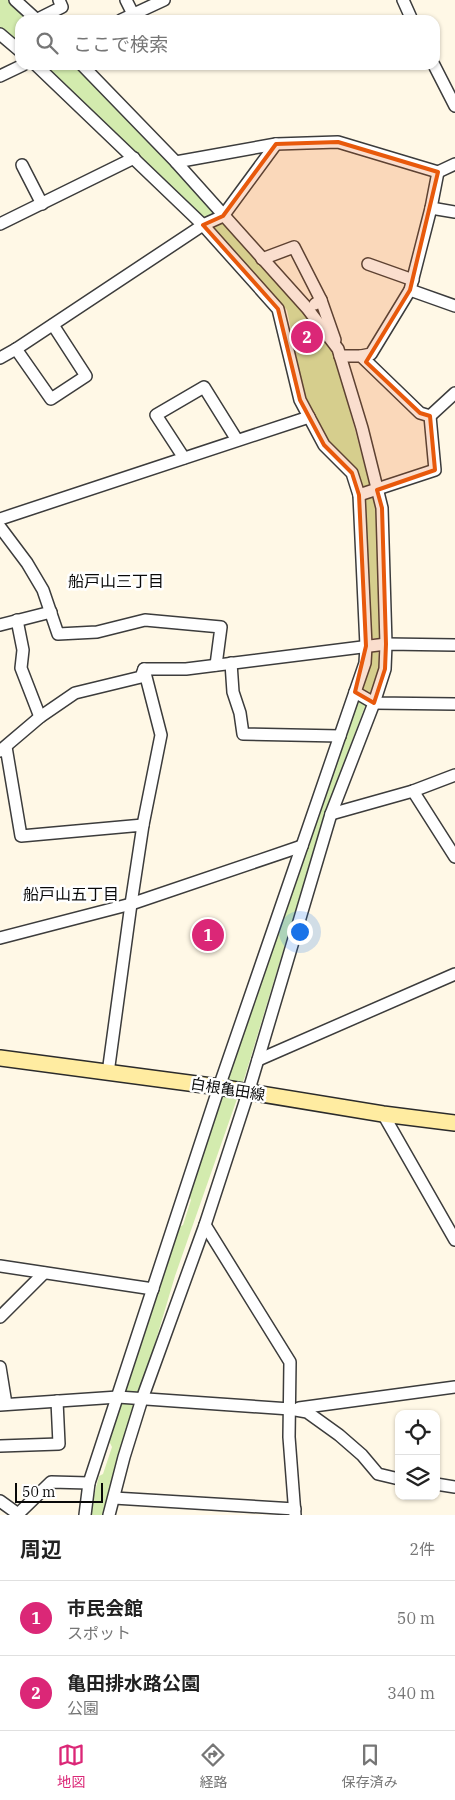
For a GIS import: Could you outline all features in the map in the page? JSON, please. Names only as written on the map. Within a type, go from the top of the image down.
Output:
[{"type":"main road","name":"白根亀田線","points":[[0,1058],[219,1087],[383,1114],[455,1123]]},
{"type":"street","points":[[16,0],[31,15]]},
{"type":"street","points":[[46,15],[62,7],[59,0]]},
{"type":"street","points":[[126,0],[133,14],[164,0]]},
{"type":"street","points":[[403,0],[410,15]]},
{"type":"street","points":[[0,34],[15,47]]},
{"type":"street","points":[[0,76],[15,69]]},
{"type":"street","points":[[41,70],[203,225],[278,309],[300,400],[324,445],[352,473],[359,495],[366,646],[365,663],[219,1087],[90,1483],[85,1515]]},
{"type":"street","points":[[87,70],[176,162],[307,308],[339,353],[361,356],[371,354],[411,285],[431,208],[438,172]]},
{"type":"street","points":[[437,70],[455,106]]},
{"type":"street","points":[[176,162],[276,144],[338,142],[438,172],[455,164]]},
{"type":"street","points":[[0,358],[203,225],[223,216],[276,144]]},
{"type":"street","points":[[0,224],[134,158]]},
{"type":"street","points":[[22,165],[42,204]]},
{"type":"street","points":[[431,208],[455,212]]},
{"type":"street","points":[[109,1515],[142,1399],[205,1225],[248,1093],[331,814],[374,703],[385,669],[382,508],[362,428],[322,300],[294,247],[262,259]]},
{"type":"street","points":[[368,264],[455,306]]},
{"type":"street","points":[[307,308],[322,300]]},
{"type":"street","points":[[16,349],[51,399],[86,376],[53,325]]},
{"type":"street","points":[[361,356],[420,413],[430,416]]},
{"type":"street","points":[[184,458],[156,415],[204,387],[238,440]]},
{"type":"street","points":[[430,416],[455,394]]},
{"type":"street","points":[[0,519],[309,416]]},
{"type":"street","points":[[359,495],[435,470],[430,416]]},
{"type":"street","points":[[0,527],[27,563],[42,590],[58,634],[97,632],[145,620],[221,627],[216,665]]},
{"type":"street","points":[[0,625],[51,612]]},
{"type":"street","points":[[17,620],[23,650],[21,668],[40,717]]},
{"type":"street","points":[[144,669],[186,669],[386,644],[455,646]]},
{"type":"street","points":[[231,663],[232,692],[240,713],[243,734],[340,736]]},
{"type":"street","points":[[143,825],[21,836],[3,749],[40,717],[75,693],[141,677],[144,669]]},
{"type":"street","points":[[108,1073],[143,825],[161,735],[144,669]]},
{"type":"street","points":[[355,692],[374,703],[455,704]]},
{"type":"street","points":[[331,814],[413,791],[455,775]]},
{"type":"street","points":[[413,791],[455,857]]},
{"type":"street","points":[[0,938],[131,904],[302,846]]},
{"type":"street","points":[[258,1060],[455,974]]},
{"type":"street","points":[[383,1114],[455,1240]]},
{"type":"street","points":[[114,1498],[295,1512],[289,1437],[290,1362],[205,1225]]},
{"type":"street","points":[[0,1266],[153,1289]]},
{"type":"street","points":[[0,1317],[44,1273]]},
{"type":"street","points":[[0,1367],[3,1404],[118,1397],[290,1409],[307,1412],[339,1434],[362,1455],[378,1474],[395,1478]]},
{"type":"street","points":[[290,1409],[316,1407],[455,1386]]},
{"type":"street","points":[[0,1446],[59,1444],[57,1401]]},
{"type":"street","points":[[0,1501],[17,1514],[51,1482],[90,1483]]},
{"type":"street","points":[[440,1485],[455,1487]]},
{"type":"highlighted area","points":[[338,142],[438,172],[410,290],[366,362],[420,413],[430,416],[435,470],[377,490],[382,508],[386,644],[385,669],[374,703],[355,692],[366,646],[359,495],[352,473],[324,445],[300,400],[278,309],[203,225],[223,216],[276,144]]},
{"type":"green space","points":[[0,0],[8,0],[23,15],[15,15],[15,46],[0,32]]},
{"type":"green space","points":[[41,70],[79,70],[174,163],[306,314],[336,359],[376,509],[380,638],[372,638],[365,494],[325,441],[305,398],[287,310],[189,205]]},
{"type":"green space","points":[[378,645],[379,669],[326,810],[245,1076],[175,1276],[104,1515],[89,1515],[99,1476],[103,1474],[112,1447],[109,1441],[177,1228],[183,1225],[191,1200],[188,1194],[372,651]]},
{"type":"place","name":"亀田排水路公園","points":[[307,337]]},
{"type":"place","name":"市民会館","points":[[208,935]]},
{"type":"district","name":"船戸山三丁目","points":[[116,581]]},
{"type":"district","name":"船戸山五丁目","points":[[71,894]]}]
